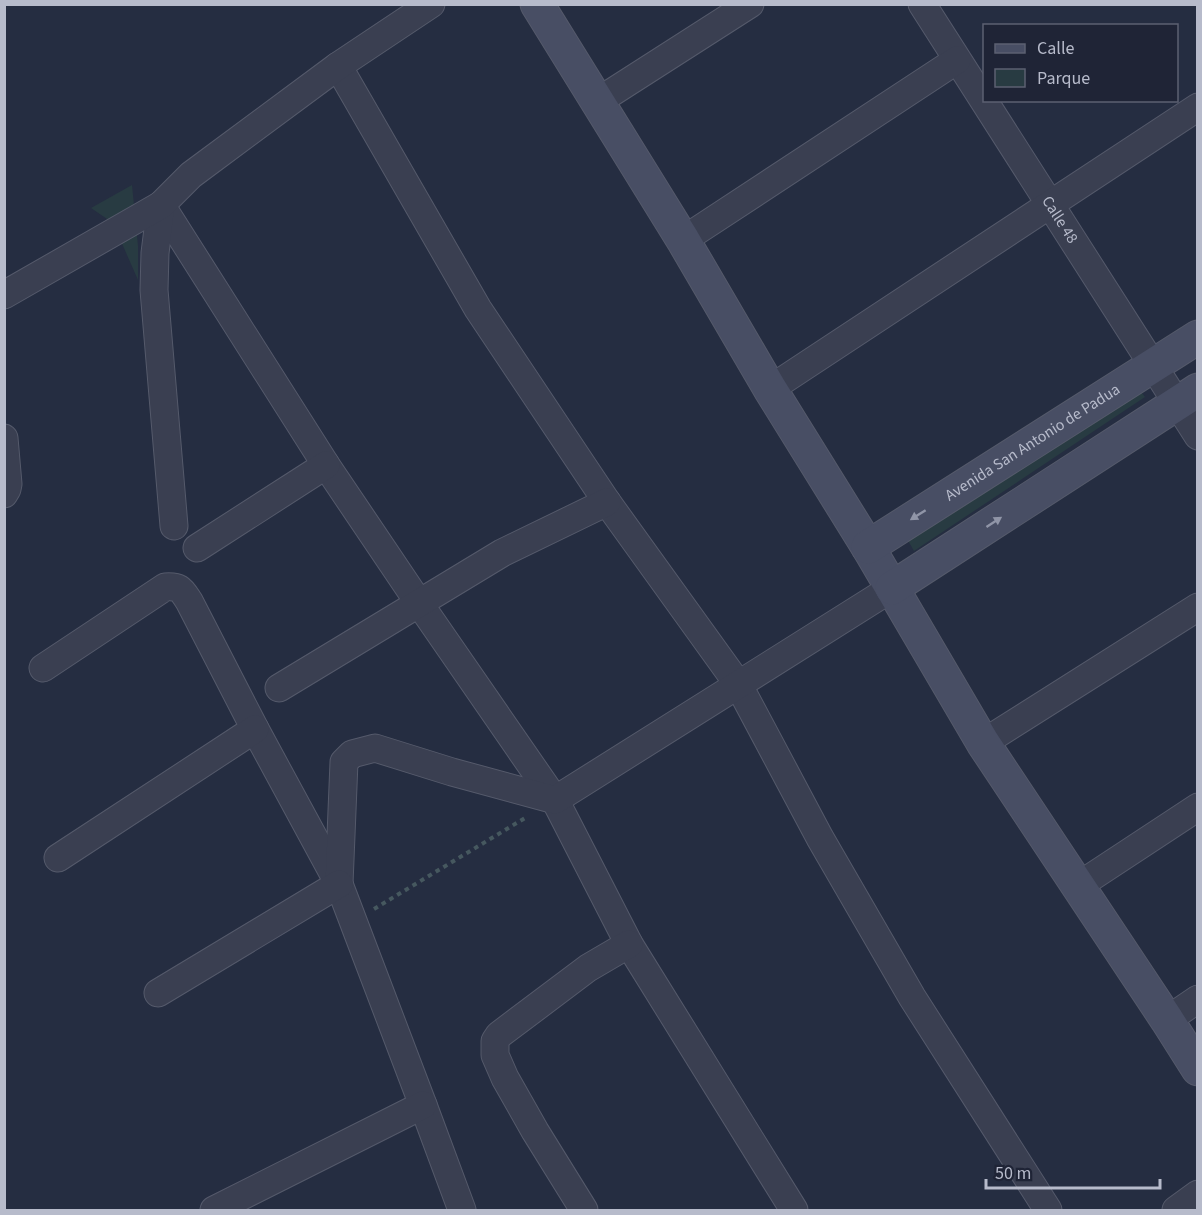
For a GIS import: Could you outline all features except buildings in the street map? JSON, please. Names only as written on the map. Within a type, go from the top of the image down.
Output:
[{"type":"street","points":[[4,295],[160,205],[191,175],[338,66],[431,4]]},
{"type":"street","points":[[537,4],[868,547],[983,743],[1167,1020],[1197,1069]]},
{"type":"street","points":[[597,102],[750,4]]},
{"type":"street","name":"Calle 48","points":[[922,4],[983,101]]},
{"type":"street","points":[[682,240],[957,60]]},
{"type":"street","points":[[338,66],[478,309],[607,502],[738,684],[820,838],[912,997],[1048,1210]]},
{"type":"street","name":"Calle 48","points":[[984,102],[1153,366],[1187,397],[1197,436]]},
{"type":"street","points":[[770,389],[1197,107]]},
{"type":"street","points":[[160,205],[326,465],[555,800],[629,944],[794,1210]]},
{"type":"street","points":[[160,205],[154,290],[174,526]]},
{"type":"street","name":"Avenida San Antonio de Padua","points":[[868,547],[1197,337]]},
{"type":"street","points":[[339,884],[344,762],[352,754],[375,748],[555,800],[892,588],[1187,397]]},
{"type":"street","points":[[4,438],[8,484],[4,494]]},
{"type":"street","points":[[197,548],[326,465]]},
{"type":"street","points":[[279,688],[502,553],[607,502]]},
{"type":"street","points":[[43,668],[165,587],[175,586],[182,590],[339,884],[462,1210]]},
{"type":"street","points":[[983,743],[1197,607]]},
{"type":"street","points":[[58,858],[255,729]]},
{"type":"street","points":[[1078,886],[1197,807]]},
{"type":"street","points":[[159,993],[339,884]]},
{"type":"street","points":[[584,1210],[505,1078],[495,1055],[495,1041],[499,1035],[588,968],[629,944]]},
{"type":"street","points":[[1167,1020],[1197,999]]},
{"type":"street","points":[[214,1210],[423,1105]]},
{"type":"street","points":[[1176,1210],[1197,1194]]},
{"type":"path","points":[[353,922],[555,800]]},
{"type":"green space","points":[[132,185],[138,246],[138,280],[113,223],[91,208]]},
{"type":"green space","points":[[1138,388],[1145,397],[914,551],[906,537]]}]
